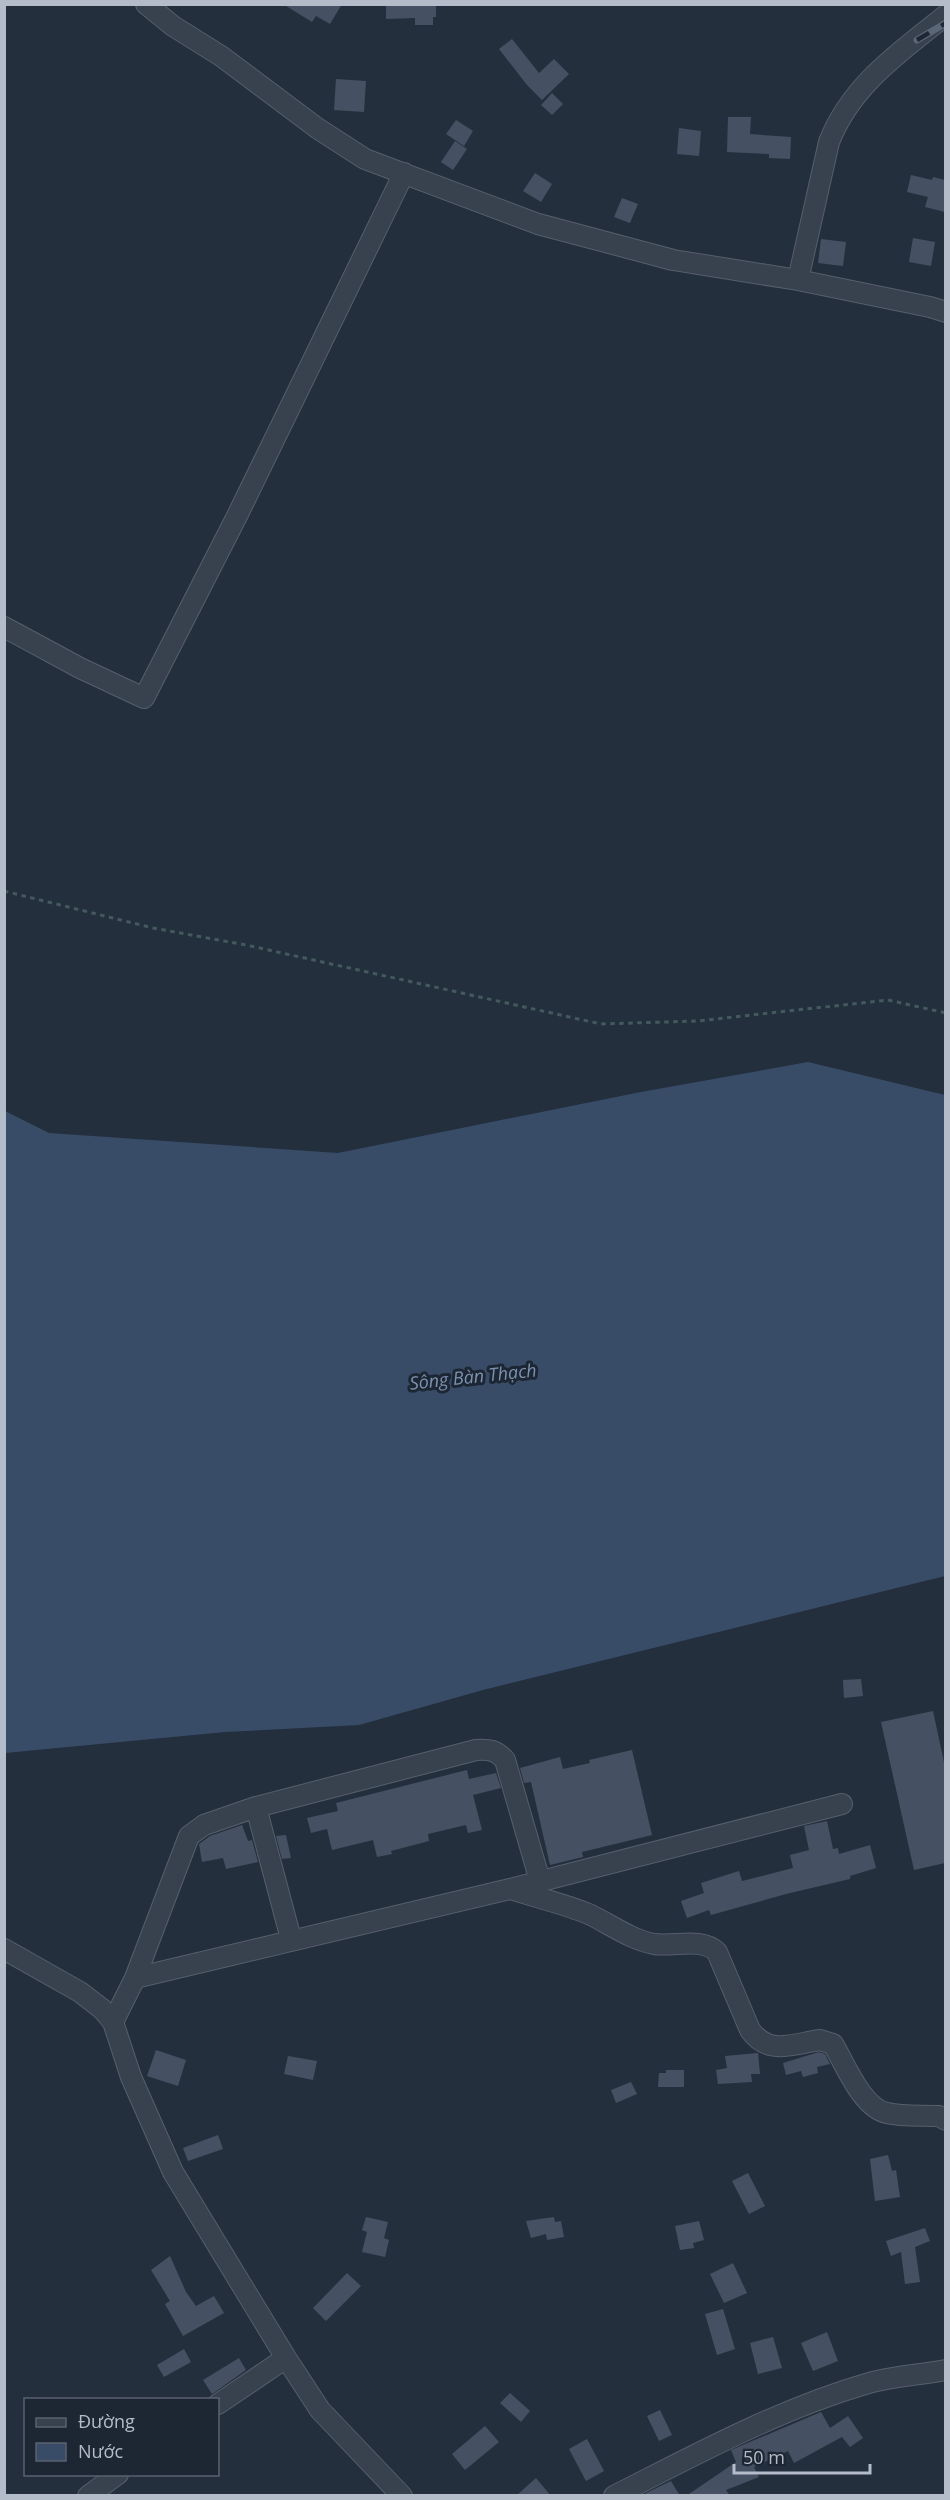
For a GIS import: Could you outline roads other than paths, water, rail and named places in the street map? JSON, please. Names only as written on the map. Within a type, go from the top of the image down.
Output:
[{"type":"street","points":[[147,4],[173,26],[221,56],[317,128],[365,159],[538,224],[673,260],[798,280],[945,312]]},
{"type":"street","points":[[798,280],[829,142],[836,124],[854,96],[874,74],[945,15]]},
{"type":"street","points":[[4,627],[80,668],[144,698],[237,516],[404,173]]},
{"type":"street","points":[[113,2022],[135,1978],[189,1836],[204,1825],[256,1807],[476,1750],[497,1751],[505,1760],[540,1881]]},
{"type":"street","points":[[135,1978],[291,1939],[510,1889],[842,1804]]},
{"type":"street","points":[[256,1807],[291,1939]]},
{"type":"street","points":[[510,1889],[588,1914],[642,1941],[655,1944],[711,1946],[717,1952],[750,2030],[757,2040],[766,2046],[776,2047],[820,2040],[827,2041],[833,2044],[862,2096],[878,2110],[886,2113],[939,2116],[945,2120]]},
{"type":"street","points":[[4,1949],[80,1992],[102,2009],[113,2022],[131,2077],[173,2172],[286,2358],[320,2410],[402,2496]]},
{"type":"street","points":[[219,2403],[286,2358]]},
{"type":"street","points":[[614,2496],[723,2441],[813,2401],[872,2382],[945,2370]]},
{"type":"street","points":[[88,2496],[117,2476]]},
{"type":"water","name":"Sông Bàn Thạch","points":[[808,1062],[945,1095],[945,1576],[483,1690],[359,1725],[225,1732],[5,1753],[5,1111],[49,1133],[338,1153],[641,1092]]},
{"type":"railway","points":[[917,40],[946,23]]}]
